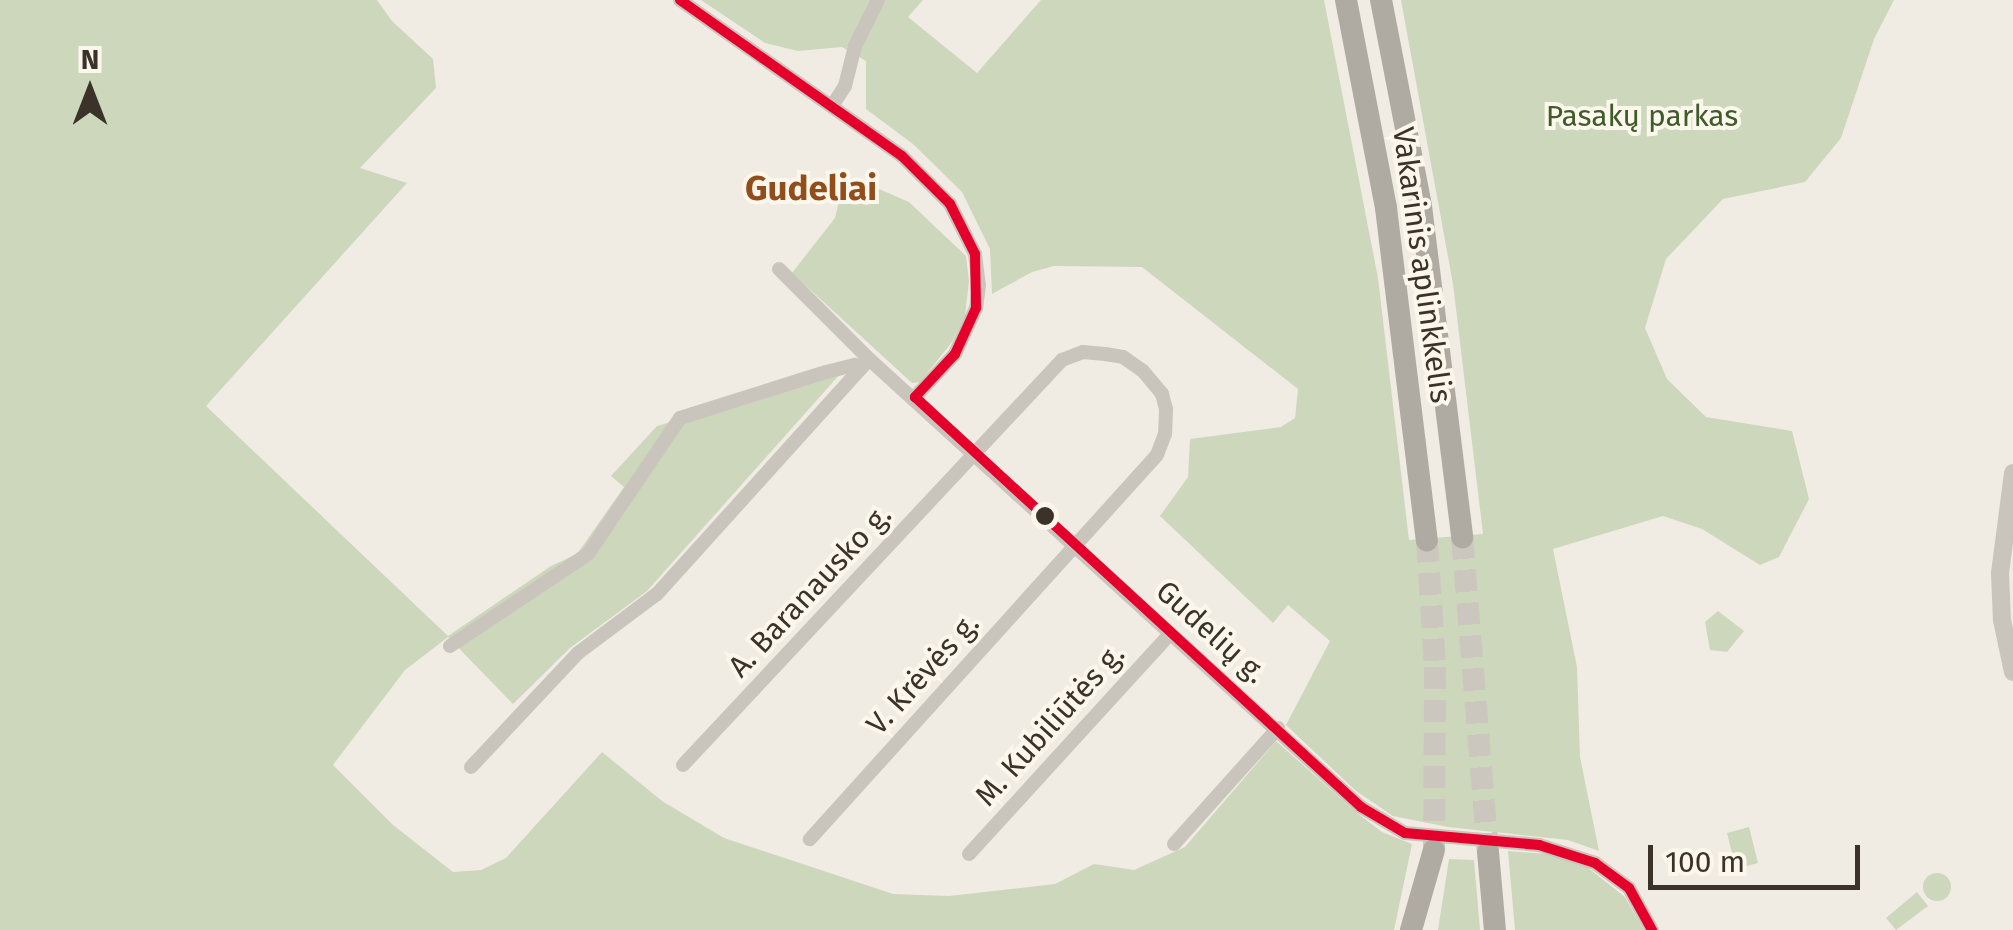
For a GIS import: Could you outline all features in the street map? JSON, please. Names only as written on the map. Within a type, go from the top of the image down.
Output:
[{"type":"highway","name":"Vakarinis aplinkkelis","points":[[1346,0],[1386,208],[1427,540]]},
{"type":"highway","name":"Vakarinis aplinkkelis","points":[[1381,0],[1421,206],[1462,537]]},
{"type":"highway","points":[[1410,930],[1434,850],[1428,930]]},
{"type":"highway","points":[[1488,852],[1495,930]]},
{"type":"street","points":[[680,0],[832,106],[931,182],[950,204],[975,254],[979,284],[969,327],[954,354],[915,397]]},
{"type":"street","points":[[832,106],[845,86],[855,46],[878,0]]},
{"type":"street","name":"Gudelių g.","points":[[779,269],[865,363],[915,397],[1170,634],[1381,821],[1405,833],[1539,845],[1580,857],[1628,888],[1652,930]]},
{"type":"street","name":"A. Baranausko g.","points":[[682,765],[978,454],[1062,360],[1083,352],[1123,357],[1144,371],[1162,394],[1166,422],[1162,445],[1078,546]]},
{"type":"street","points":[[450,646],[588,554],[680,418],[865,363]]},
{"type":"street","points":[[472,767],[578,653],[657,594],[865,363]]},
{"type":"street","points":[[2013,474],[2000,586],[2013,672]]},
{"type":"street","name":"V. Krėvės g.","points":[[810,839],[1078,546]]},
{"type":"street","name":"M. Kubiliūtės g.","points":[[970,854],[1170,634]]},
{"type":"street","points":[[1174,844],[1278,728]]},
{"type":"green space","points":[[0,0],[377,0],[392,21],[433,59],[436,88],[360,168],[407,183],[206,406],[448,636],[551,566],[577,554],[624,487],[611,476],[657,426],[841,373],[647,591],[570,648],[513,704],[448,637],[405,670],[333,765],[393,825],[453,872],[481,870],[506,858],[602,752],[662,801],[724,838],[893,894],[949,896],[1055,884],[1094,864],[1134,870],[1185,847],[1276,741],[1382,832],[1412,844],[1394,930],[0,930]]},
{"type":"green space","name":"Pasakų parkas","points":[[701,0],[923,0],[908,17],[977,73],[1041,0],[1324,0],[1378,278],[1409,540],[1483,534],[1453,284],[1401,0],[1894,0],[1874,39],[1841,138],[1805,182],[1723,199],[1666,259],[1645,328],[1667,379],[1706,417],[1792,431],[1809,499],[1779,557],[1760,565],[1702,529],[1663,516],[1553,549],[1577,667],[1580,757],[1599,851],[1568,840],[1448,827],[1393,816],[1356,791],[1286,725],[1330,641],[1288,605],[1273,623],[1160,516],[1188,477],[1190,439],[1281,427],[1295,418],[1298,389],[1142,267],[1054,266],[1032,272],[992,294],[990,249],[962,192],[913,144],[866,109],[866,61],[842,47],[798,51],[765,43]]},
{"type":"green space","points":[[843,184],[879,189],[909,202],[966,256],[969,281],[965,316],[952,342],[920,382],[912,383],[792,273],[835,218]]},
{"type":"green space","points":[[1718,611],[1744,631],[1727,652],[1710,650],[1705,622]]},
{"type":"green space","points":[[1749,827],[1758,863],[1736,869],[1727,833]]},
{"type":"green space","points":[[1508,851],[1546,854],[1587,867],[1625,897],[1644,930],[1515,930]]},
{"type":"green space","points":[[1449,859],[1474,860],[1480,930],[1438,930]]},
{"type":"green space","points":[[1937,873],[1947,877],[1951,887],[1947,897],[1937,901],[1927,897],[1923,887],[1927,877]]},
{"type":"green space","points":[[1917,892],[1928,906],[1896,930],[1886,918]]},
{"type":"tunnel","points":[[1462,537],[1488,852]]},
{"type":"tunnel","points":[[1427,540],[1435,667],[1434,850]]},
{"type":"transit line","points":[[680,0],[902,156],[950,204],[975,254],[976,308],[955,354],[915,397]]},
{"type":"transit line","points":[[915,397],[1361,807],[1405,833],[1539,845],[1595,863],[1629,888],[1652,930]]},
{"type":"district","name":"Gudeliai","points":[[811,188]]}]
